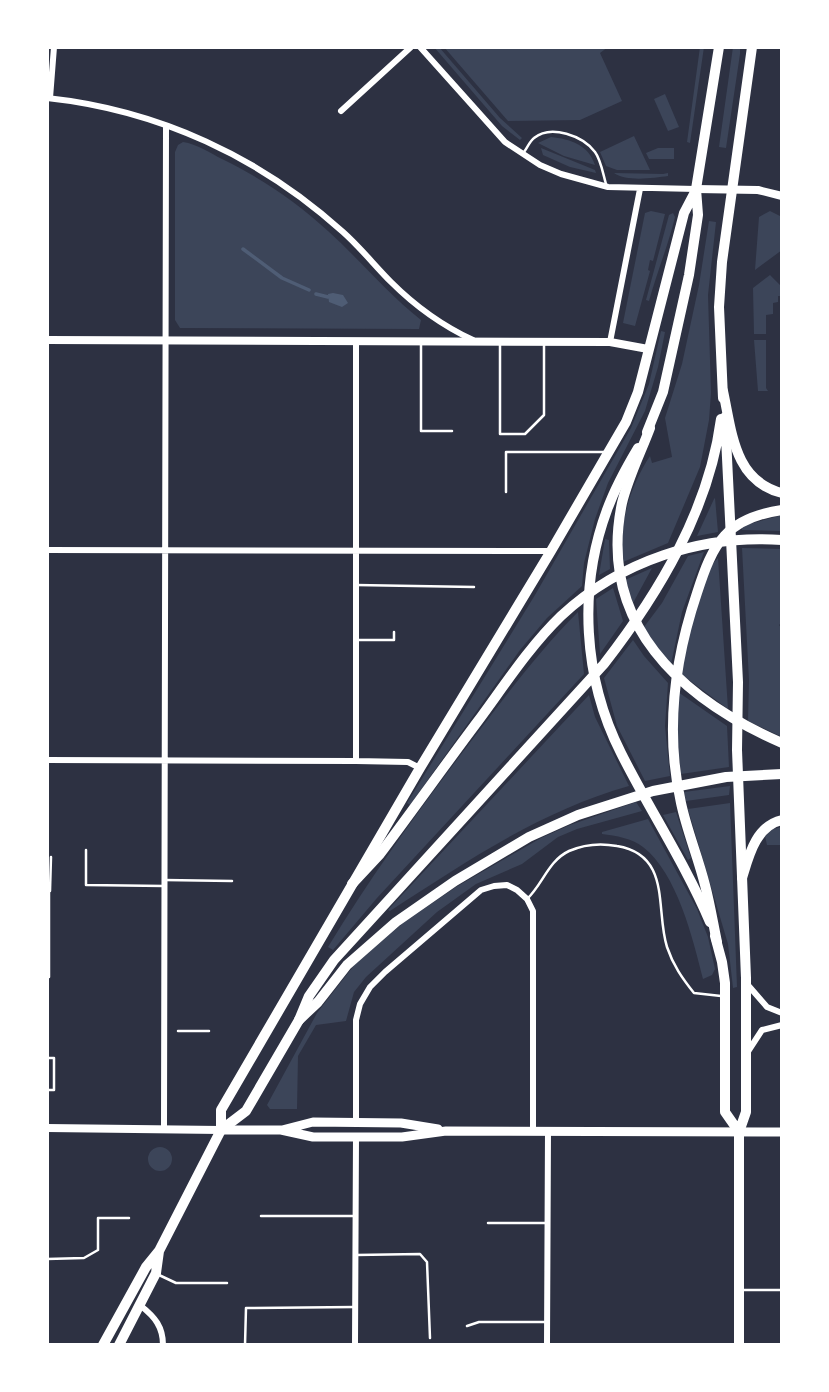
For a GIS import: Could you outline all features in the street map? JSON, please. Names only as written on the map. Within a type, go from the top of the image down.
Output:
[{"type":"highway","points":[[723,391],[739,456],[746,471],[760,485],[782,494]]},
{"type":"highway","points":[[650,428],[623,500],[619,527],[620,572],[629,609],[653,652],[686,685],[736,720],[782,743]]},
{"type":"highway","points":[[717,942],[706,887],[680,797],[673,743],[677,669],[688,619],[712,554],[722,537],[748,519],[782,510]]},
{"type":"highway","points":[[352,884],[380,854],[527,655],[560,617],[594,590],[654,558],[722,541],[782,540]]},
{"type":"highway","points":[[299,1020],[318,1002],[347,965],[396,922],[455,881],[529,837],[578,815],[616,802],[689,783],[781,774]]},
{"type":"highway","points":[[742,878],[760,834],[767,826],[782,820]]},
{"type":"main road","points":[[719,47],[696,189],[698,215],[689,275],[663,392],[650,428],[622,477],[602,524],[590,576],[589,635],[594,671],[616,744],[695,890],[717,942],[722,962],[724,996],[724,1112],[739,1132]]},
{"type":"main road","points":[[739,1345],[739,1132],[746,1112],[746,983],[737,750],[738,682],[719,307],[722,262],[751,50]]},
{"type":"main road","points":[[221,1130],[220,1110],[419,768],[551,551],[632,408],[684,213],[696,189]]},
{"type":"main road","points":[[103,1345],[146,1267],[159,1251],[221,1130],[246,1111],[299,1020],[309,996],[353,937],[604,664],[641,613],[669,565],[708,481],[718,439],[723,391]]},
{"type":"main road","points":[[281,1130],[313,1122],[356,1122],[401,1123],[446,1131]]},
{"type":"main road","points":[[221,1130],[281,1130],[313,1137],[402,1137],[446,1131],[782,1132]]},
{"type":"main road","points":[[120,1345],[156,1273],[159,1251]]},
{"type":"street","points":[[54,47],[48,98],[128,113],[166,125],[248,161],[282,182],[345,234],[412,301],[475,341]]},
{"type":"street","points":[[341,111],[411,47]]},
{"type":"street","points":[[420,47],[505,142],[522,155],[561,174],[608,187],[732,190],[770,192],[782,196]]},
{"type":"street","points":[[164,1129],[166,125]]},
{"type":"street","points":[[610,342],[640,189]]},
{"type":"street","points":[[47,340],[610,342],[649,349]]},
{"type":"street","points":[[356,341],[356,761]]},
{"type":"street","points":[[47,550],[551,551]]},
{"type":"street","points":[[47,761],[356,761],[408,762],[419,768]]},
{"type":"street","points":[[356,1122],[356,1020],[360,1004],[370,987],[423,937],[481,890],[507,885],[527,899],[533,911],[533,1131]]},
{"type":"street","points":[[746,983],[767,1007],[782,1013]]},
{"type":"street","points":[[746,1055],[761,1031],[782,1025]]},
{"type":"street","points":[[47,1128],[221,1130]]},
{"type":"street","points":[[547,1345],[548,1131]]},
{"type":"street","points":[[355,1345],[356,1137]]},
{"type":"street","points":[[141,1306],[152,1315],[163,1331],[163,1345]]},
{"type":"lane","points":[[522,155],[533,138],[545,133],[557,132],[572,136],[596,152],[608,187]]},
{"type":"lane","points":[[421,341],[421,431],[452,431]]},
{"type":"lane","points":[[500,341],[500,434],[525,434],[544,415],[544,342]]},
{"type":"lane","points":[[506,492],[506,452],[609,452]]},
{"type":"lane","points":[[356,585],[474,587]]},
{"type":"lane","points":[[394,586],[394,594]]},
{"type":"lane","points":[[356,640],[394,640],[394,632]]},
{"type":"lane","points":[[527,899],[550,867],[569,851],[598,843],[626,848],[641,856],[653,870],[660,887],[666,944],[676,970],[694,993],[724,996]]},
{"type":"lane","points":[[86,850],[86,885],[232,881]]},
{"type":"lane","points":[[49,977],[48,892],[51,856]]},
{"type":"lane","points":[[178,1031],[209,1031]]},
{"type":"lane","points":[[47,1058],[54,1058],[54,1090],[47,1090]]},
{"type":"lane","points":[[261,1216],[356,1216]]},
{"type":"lane","points":[[47,1259],[84,1258],[98,1250],[98,1218],[129,1217]]},
{"type":"lane","points":[[488,1223],[548,1223]]},
{"type":"lane","points":[[356,1255],[420,1254],[427,1262],[430,1338]]},
{"type":"lane","points":[[156,1273],[176,1283],[227,1283]]},
{"type":"lane","points":[[739,1290],[782,1290]]},
{"type":"lane","points":[[245,1345],[246,1308],[355,1307]]},
{"type":"lane","points":[[467,1326],[479,1322],[547,1322]]},
{"type":"shaded area","points":[[434,47],[439,47],[500,118],[522,138],[520,140],[502,126]]},
{"type":"shaded area","points":[[444,47],[608,47],[600,53],[622,101],[580,120],[508,121]]},
{"type":"shaded area","points":[[700,47],[704,47],[690,143],[687,142]]},
{"type":"shaded area","points":[[733,47],[740,47],[740,54],[726,148],[719,147]]},
{"type":"shaded area","points":[[665,94],[679,127],[668,131],[654,99]]},
{"type":"shaded area","points":[[634,136],[650,170],[617,170],[606,166],[600,152]]},
{"type":"shaded area","points":[[551,137],[578,144],[588,152],[595,165],[564,156],[538,143]]},
{"type":"shaded area","points":[[183,142],[203,149],[251,174],[304,210],[421,320],[419,329],[180,328],[175,320],[175,152]]},
{"type":"shaded area","points":[[541,148],[595,170],[596,173],[570,167],[543,155]]},
{"type":"shaded area","points":[[658,148],[674,148],[674,159],[649,159],[646,153]]},
{"type":"shaded area","points":[[614,173],[668,173],[668,176],[633,178]]},
{"type":"shaded area","points":[[651,211],[665,214],[653,261],[650,260],[650,271],[635,326],[623,323],[645,213]]},
{"type":"shaded area","points":[[770,211],[782,217],[782,250],[755,270],[759,217]]},
{"type":"shaded area","points":[[673,213],[675,217],[672,228],[649,301],[646,300],[669,215]]},
{"type":"shaded area","points":[[709,221],[716,222],[708,295],[711,393],[700,467],[668,543],[623,562],[624,521],[637,480],[650,456],[652,463],[672,457],[665,418],[682,364]]},
{"type":"shaded area","points":[[770,275],[782,287],[782,296],[778,296],[778,302],[773,303],[773,314],[766,315],[766,334],[754,334],[753,288]]},
{"type":"shaded area","points":[[328,294],[343,295],[348,303],[342,307],[329,302]]},
{"type":"shaded area","points":[[661,331],[665,332],[658,367],[645,411],[608,483],[595,519],[584,563],[582,586],[547,618],[520,650],[410,805],[407,803],[535,595],[631,428],[649,384]]},
{"type":"shaded area","points":[[754,340],[766,340],[768,391],[758,391]]},
{"type":"shaded area","points":[[714,499],[718,532],[697,536]]},
{"type":"shaded area","points":[[782,515],[782,531],[742,530],[742,526]]},
{"type":"shaded area","points":[[605,539],[609,540],[610,569],[599,575]]},
{"type":"shaded area","points":[[742,548],[782,549],[782,622],[779,625],[782,629],[782,737],[748,721],[749,680]]},
{"type":"shaded area","points":[[704,552],[682,612],[671,664],[644,627],[662,603],[688,556]]},
{"type":"shaded area","points":[[718,558],[728,709],[681,674],[699,595],[711,567]]},
{"type":"shaded area","points":[[652,568],[633,603],[625,580]]},
{"type":"shaded area","points":[[613,588],[623,621],[600,654],[596,599]]},
{"type":"shaded area","points":[[578,612],[584,674],[377,898],[333,950],[328,947],[436,787],[525,672]]},
{"type":"shaded area","points":[[633,640],[668,683],[665,726],[670,776],[645,781],[617,726],[604,678]]},
{"type":"shaded area","points":[[678,692],[727,726],[729,767],[681,774],[677,737]]},
{"type":"shaded area","points":[[589,695],[595,717],[629,786],[565,809],[534,824],[388,910]]},
{"type":"shaded area","points":[[730,786],[729,795],[686,801],[684,792]]},
{"type":"shaded area","points":[[636,802],[642,811],[558,837],[522,864],[476,884],[437,912],[366,977],[354,992],[346,1021],[316,1025],[298,1056],[297,1109],[270,1109],[267,1105],[317,1013],[355,964],[403,923],[456,887],[541,838]]},
{"type":"shaded area","points":[[730,803],[737,987],[733,988],[728,944],[688,809]]},
{"type":"shaded area","points":[[676,812],[691,858],[688,860],[663,815]]},
{"type":"shaded area","points":[[648,819],[697,909],[708,937],[715,969],[712,975],[703,979],[682,908],[655,858],[634,841],[602,834]]},
{"type":"shaded area","points":[[782,827],[782,845],[767,845],[765,836],[773,829]]},
{"type":"shaded area","points":[[160,1147],[168,1151],[172,1159],[168,1167],[160,1171],[152,1167],[148,1159],[152,1151]]},
{"type":"waterway","points":[[243,249],[282,278],[309,290]]},
{"type":"waterway","points":[[316,294],[328,297]]}]
